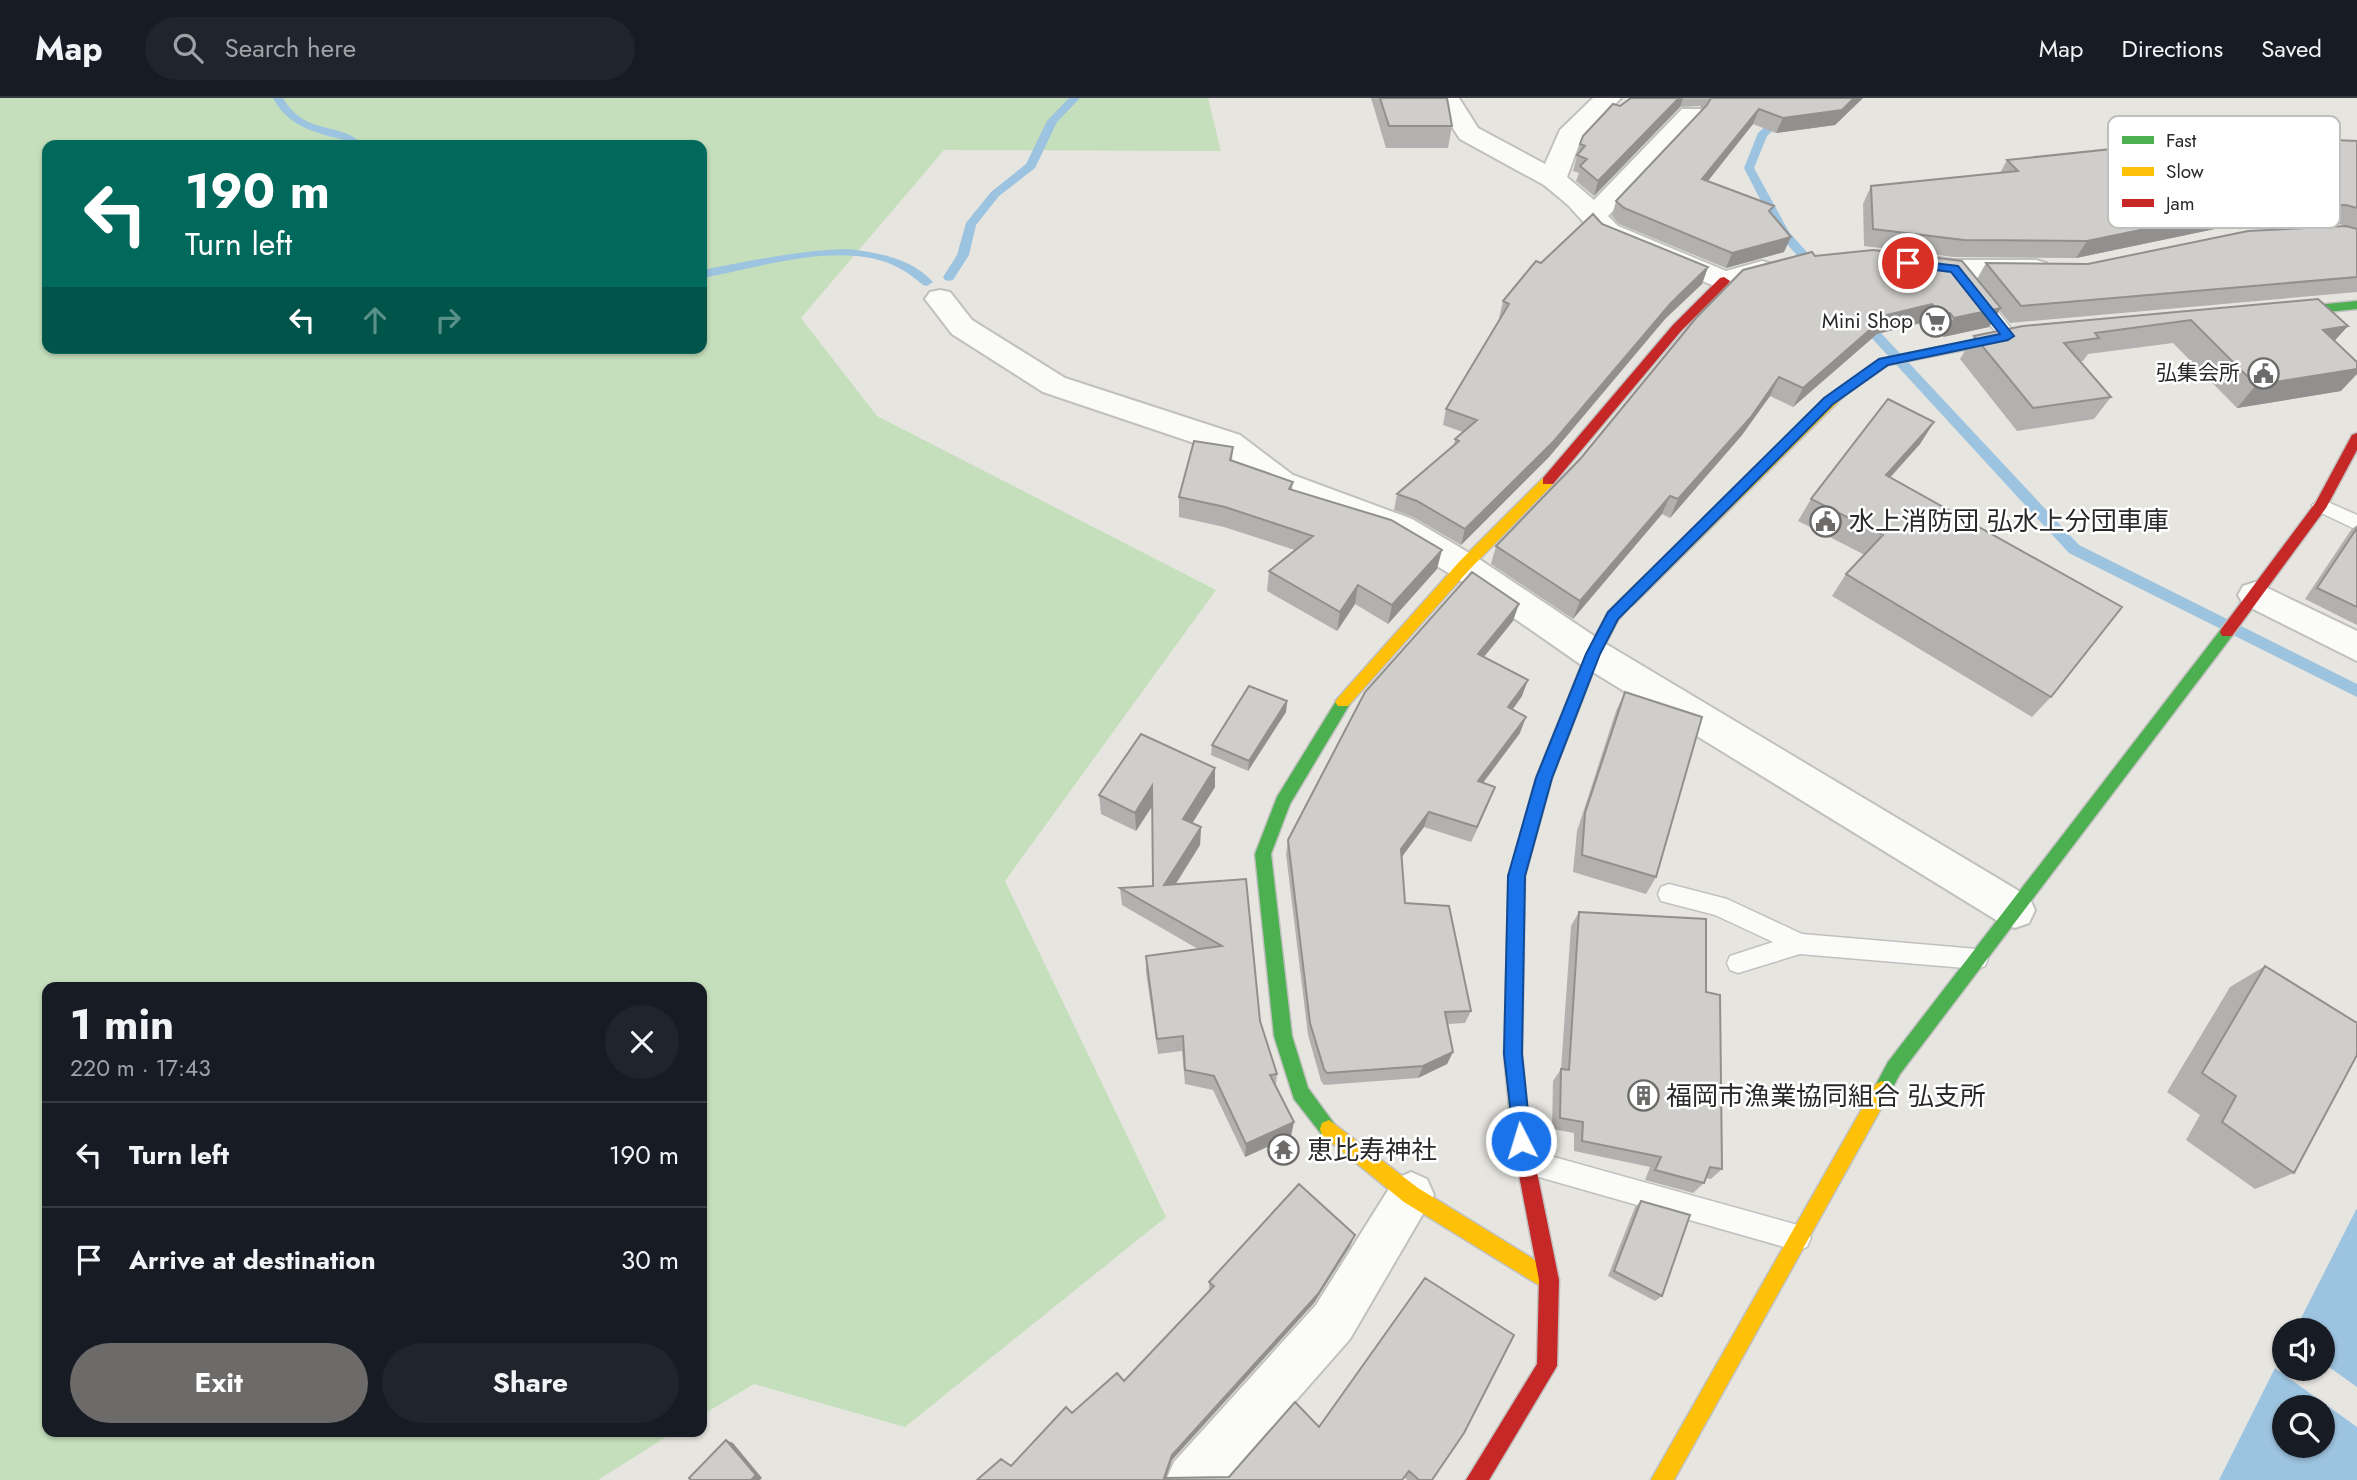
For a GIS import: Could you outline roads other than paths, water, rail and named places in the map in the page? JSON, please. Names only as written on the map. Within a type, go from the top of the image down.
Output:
[{"type":"street","points":[[1446,98],[1469,133],[1553,180],[1608,232],[1724,281]]},
{"type":"street","points":[[1553,180],[1569,136],[1608,98]]},
{"type":"street","points":[[1593,216],[1691,114]]},
{"type":"street","points":[[1890,261],[1954,269],[2063,270]]},
{"type":"street","points":[[1549,1280],[1412,1195],[1323,1125],[1300,1093],[1283,1036],[1264,854],[1283,802],[1341,704],[1464,566],[1562,467],[1677,328],[1724,281],[1783,265]]},
{"type":"street","points":[[940,299],[961,327],[1054,385],[1229,443],[1281,483],[1400,528],[1464,566],[1593,654],[2015,910]]},
{"type":"street","points":[[2263,314],[2357,305]]},
{"type":"street","points":[[1477,1480],[1547,1366],[1549,1280],[1525,1161],[1513,1054],[1517,876],[1544,778],[1593,654],[1613,616],[1829,401],[1884,362],[2008,336],[2035,334]]},
{"type":"street","points":[[1662,1480],[1894,1068],[2255,595],[2321,505],[2357,438]]},
{"type":"street","points":[[2255,595],[2357,647]]},
{"type":"street","points":[[1192,1480],[1333,1322],[1412,1195]]},
{"type":"lane","points":[[1954,269],[2008,336]]},
{"type":"lane","points":[[2321,505],[2357,523]]},
{"type":"lane","points":[[1669,894],[1719,906],[1800,944],[1977,959]]},
{"type":"lane","points":[[1738,963],[1800,944]]},
{"type":"lane","points":[[1525,1161],[1798,1238]]},
{"type":"water","points":[[2357,1208],[2357,1387],[2335,1371],[2335,1318],[2301,1318]]},
{"type":"water","points":[[2272,1374],[2272,1381],[2293,1381],[2313,1395],[2272,1395],[2272,1458],[2335,1458],[2335,1411],[2357,1427],[2357,1480],[2219,1480]]},
{"type":"waterway","points":[[278,98],[283,108],[299,122],[353,140]]},
{"type":"waterway","points":[[949,277],[963,255],[970,225],[995,194],[1031,166],[1052,121],[1075,98]]},
{"type":"waterway","points":[[1802,98],[1762,135],[1749,168],[1784,234],[1816,269]]},
{"type":"waterway","points":[[707,273],[788,257],[848,252],[877,256],[904,265],[927,282]]},
{"type":"waterway","points":[[1861,319],[2074,549],[2357,691]]},
{"type":"place","name":"Mini Shop","points":[[1936,321]]},
{"type":"place","name":"弘集会所","points":[[2263,373]]},
{"type":"place","name":"水上消防団 弘水上分団車庫","points":[[1826,521]]},
{"type":"place","name":"福岡市漁業協同組合 弘支所","points":[[1643,1096]]},
{"type":"place","name":"恵比寿神社","points":[[1284,1150]]}]
